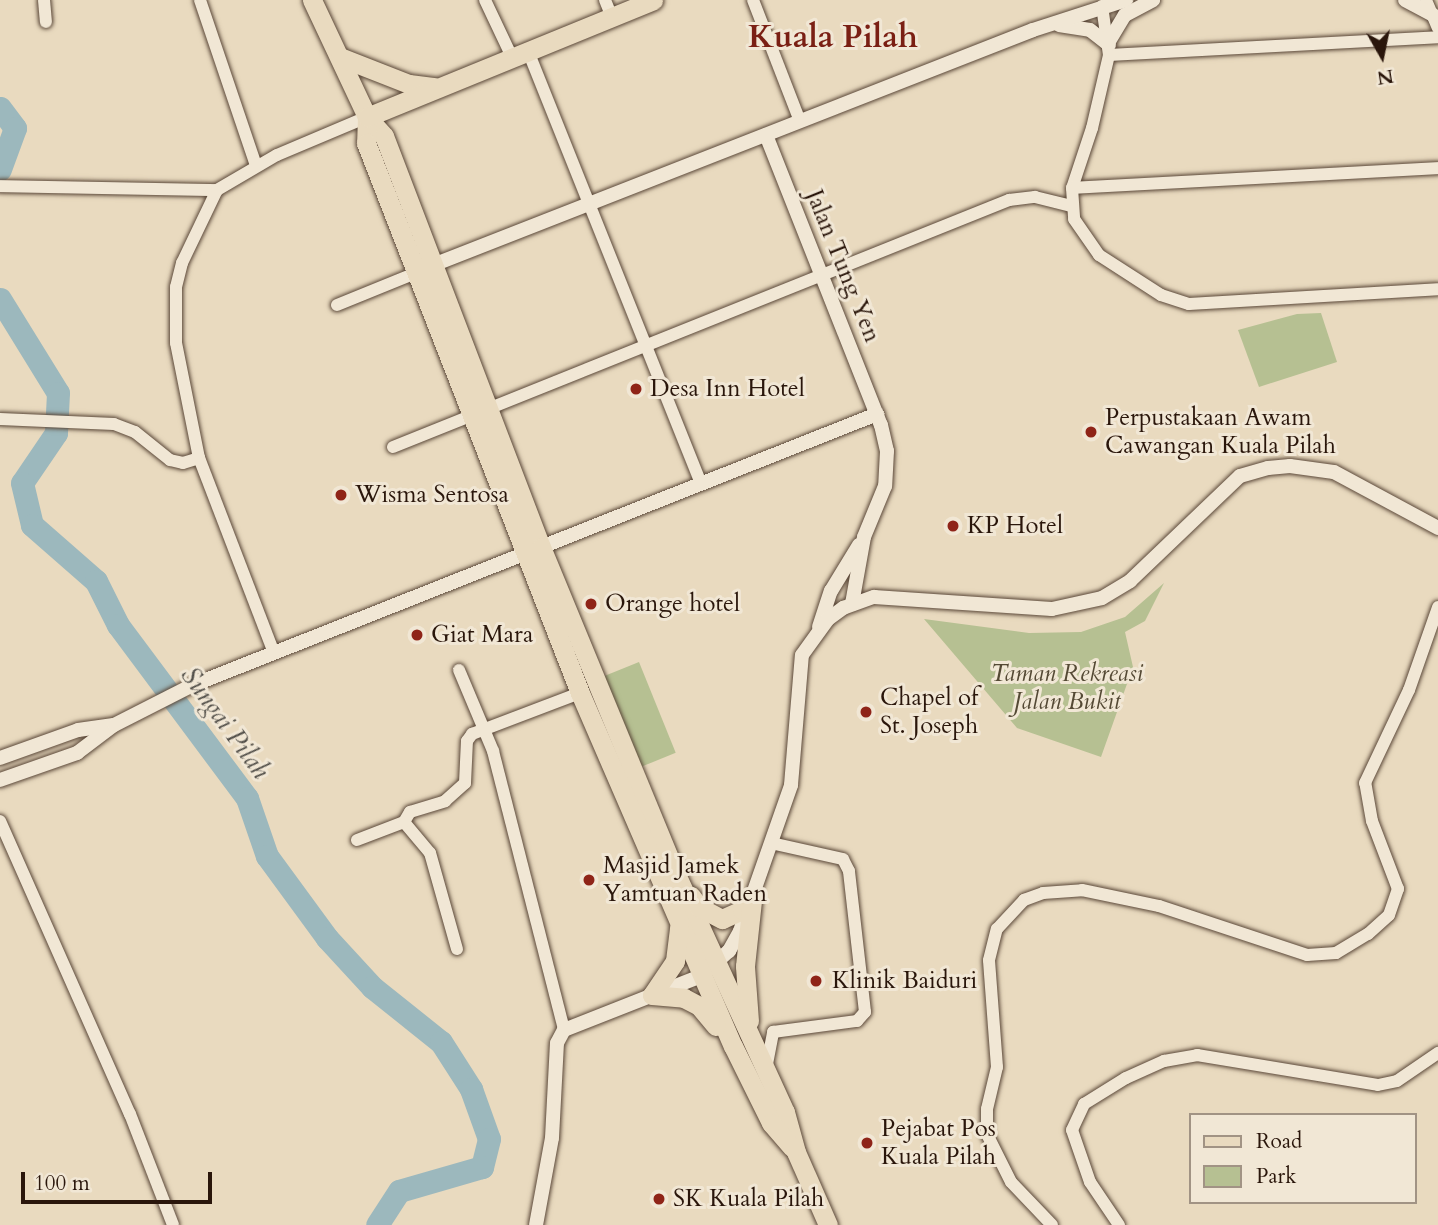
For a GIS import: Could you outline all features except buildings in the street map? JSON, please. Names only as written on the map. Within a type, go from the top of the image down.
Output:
[{"type":"main road","points":[[312,0],[367,117],[384,136],[425,269],[534,550],[676,874],[733,1046],[771,1124],[796,1152]]},
{"type":"main road","points":[[367,117],[520,54],[608,8],[653,0]]},
{"type":"main road","points":[[340,57],[408,84],[439,87]]},
{"type":"main road","points":[[534,550],[580,693],[679,926],[709,970],[766,1069],[785,1112],[796,1152],[828,1225]]},
{"type":"main road","points":[[676,874],[699,907],[711,916],[732,916],[751,900]]},
{"type":"main road","points":[[751,900],[745,966],[752,1041]]},
{"type":"main road","points":[[679,926],[675,961],[652,995],[684,998],[699,1006],[733,1046]]},
{"type":"street","points":[[44,0],[46,22]]},
{"type":"street","points":[[199,0],[256,164]]},
{"type":"street","points":[[485,0],[520,54],[590,204],[701,484]]},
{"type":"street","points":[[753,0],[800,121]]},
{"type":"street","points":[[337,305],[1033,30],[1126,0]]},
{"type":"street","points":[[1153,0],[1125,15],[1109,48],[1072,188],[1072,206],[1082,234],[1098,255],[1177,302],[1209,304],[1438,289]]},
{"type":"street","points":[[1405,0],[1433,11]]},
{"type":"street","points":[[1102,6],[1109,48]]},
{"type":"street","points":[[1033,30],[1072,25],[1090,30],[1109,48],[1438,37]]},
{"type":"street","points":[[274,653],[199,458],[176,343],[176,287],[182,263],[217,190],[256,164],[367,117]]},
{"type":"street","name":"Jalan Tung Yen","points":[[766,135],[877,414],[888,468],[864,537]]},
{"type":"street","points":[[1072,188],[1438,167]]},
{"type":"street","points":[[0,186],[217,190]]},
{"type":"street","points":[[393,447],[1009,200],[1035,197],[1072,206]]},
{"type":"street","points":[[0,780],[77,753],[114,725],[193,685],[877,414]]},
{"type":"street","points":[[0,419],[114,424],[135,432],[170,460],[183,463],[199,458]]},
{"type":"street","points":[[818,632],[852,604],[889,597],[1052,609],[1102,598],[1130,581],[1240,476],[1268,468],[1290,466],[1334,472],[1438,528]]},
{"type":"street","points":[[1413,515],[1438,516]]},
{"type":"street","points":[[852,604],[864,537]]},
{"type":"street","points":[[536,1225],[552,1138],[557,1043],[564,1030],[709,970],[740,931],[794,772],[799,669],[818,632],[831,591],[864,537]]},
{"type":"street","points":[[1052,1225],[1011,1182],[986,1134],[997,1055],[989,960],[1002,921],[1024,900],[1043,893],[1082,890],[1159,906],[1307,955],[1336,953],[1368,934],[1389,915],[1398,889],[1372,821],[1365,783],[1409,690],[1438,607]]},
{"type":"street","points":[[460,670],[484,730],[538,916],[564,1030]]},
{"type":"street","points":[[356,840],[404,822],[410,812],[445,801],[465,783],[467,741],[484,730],[580,693]]},
{"type":"street","points":[[0,758],[78,730],[114,725]]},
{"type":"street","points":[[0,821],[130,1114],[173,1225]]},
{"type":"street","points":[[404,822],[430,853],[457,948]]},
{"type":"street","points":[[766,1069],[773,1032],[858,1021],[865,1012],[849,871],[843,859],[771,843]]},
{"type":"street","points":[[1119,1225],[1090,1182],[1072,1130],[1084,1104],[1126,1077],[1164,1061],[1197,1055],[1378,1085],[1397,1081],[1438,1053]]},
{"type":"green space","points":[[1321,313],[1337,362],[1259,387],[1238,330],[1297,314]]},
{"type":"green space","name":"Taman Rekreasi Jalan Bukit","points":[[1164,583],[1145,621],[1125,632],[1133,667],[1101,757],[1017,728],[924,619],[1029,633],[1081,632],[1125,617]]},
{"type":"green space","points":[[639,662],[676,753],[640,767],[604,676]]},
{"type":"waterway","name":"Sungai Pilah","points":[[0,108],[15,128],[0,169]]},
{"type":"waterway","name":"Sungai Pilah","points":[[0,299],[58,393],[56,433],[22,483],[32,525],[96,581],[118,625],[247,798],[267,856],[327,938],[372,987],[441,1042],[471,1089],[489,1139],[482,1167],[399,1191],[377,1225]]},
{"type":"place","name":"Desa Inn Hotel","points":[[636,389]]},
{"type":"place","name":"Perpustakaan Awam Cawangan Kuala Pilah","points":[[1091,432]]},
{"type":"place","name":"Wisma Sentosa","points":[[341,495]]},
{"type":"place","name":"KP Hotel","points":[[953,526]]},
{"type":"place","name":"Orange hotel","points":[[591,604]]},
{"type":"place","name":"Giat Mara","points":[[417,635]]},
{"type":"place","name":"Chapel of St. Joseph","points":[[866,712]]},
{"type":"place","name":"Masjid Jamek Yamtuan Raden","points":[[589,880]]},
{"type":"place","name":"Klinik Baiduri","points":[[816,981]]},
{"type":"place","name":"Pejabat Pos Kuala Pilah","points":[[867,1143]]},
{"type":"place","name":"SK Kuala Pilah","points":[[659,1199]]},
{"type":"district","name":"Kuala Pilah","points":[[833,37]]}]
